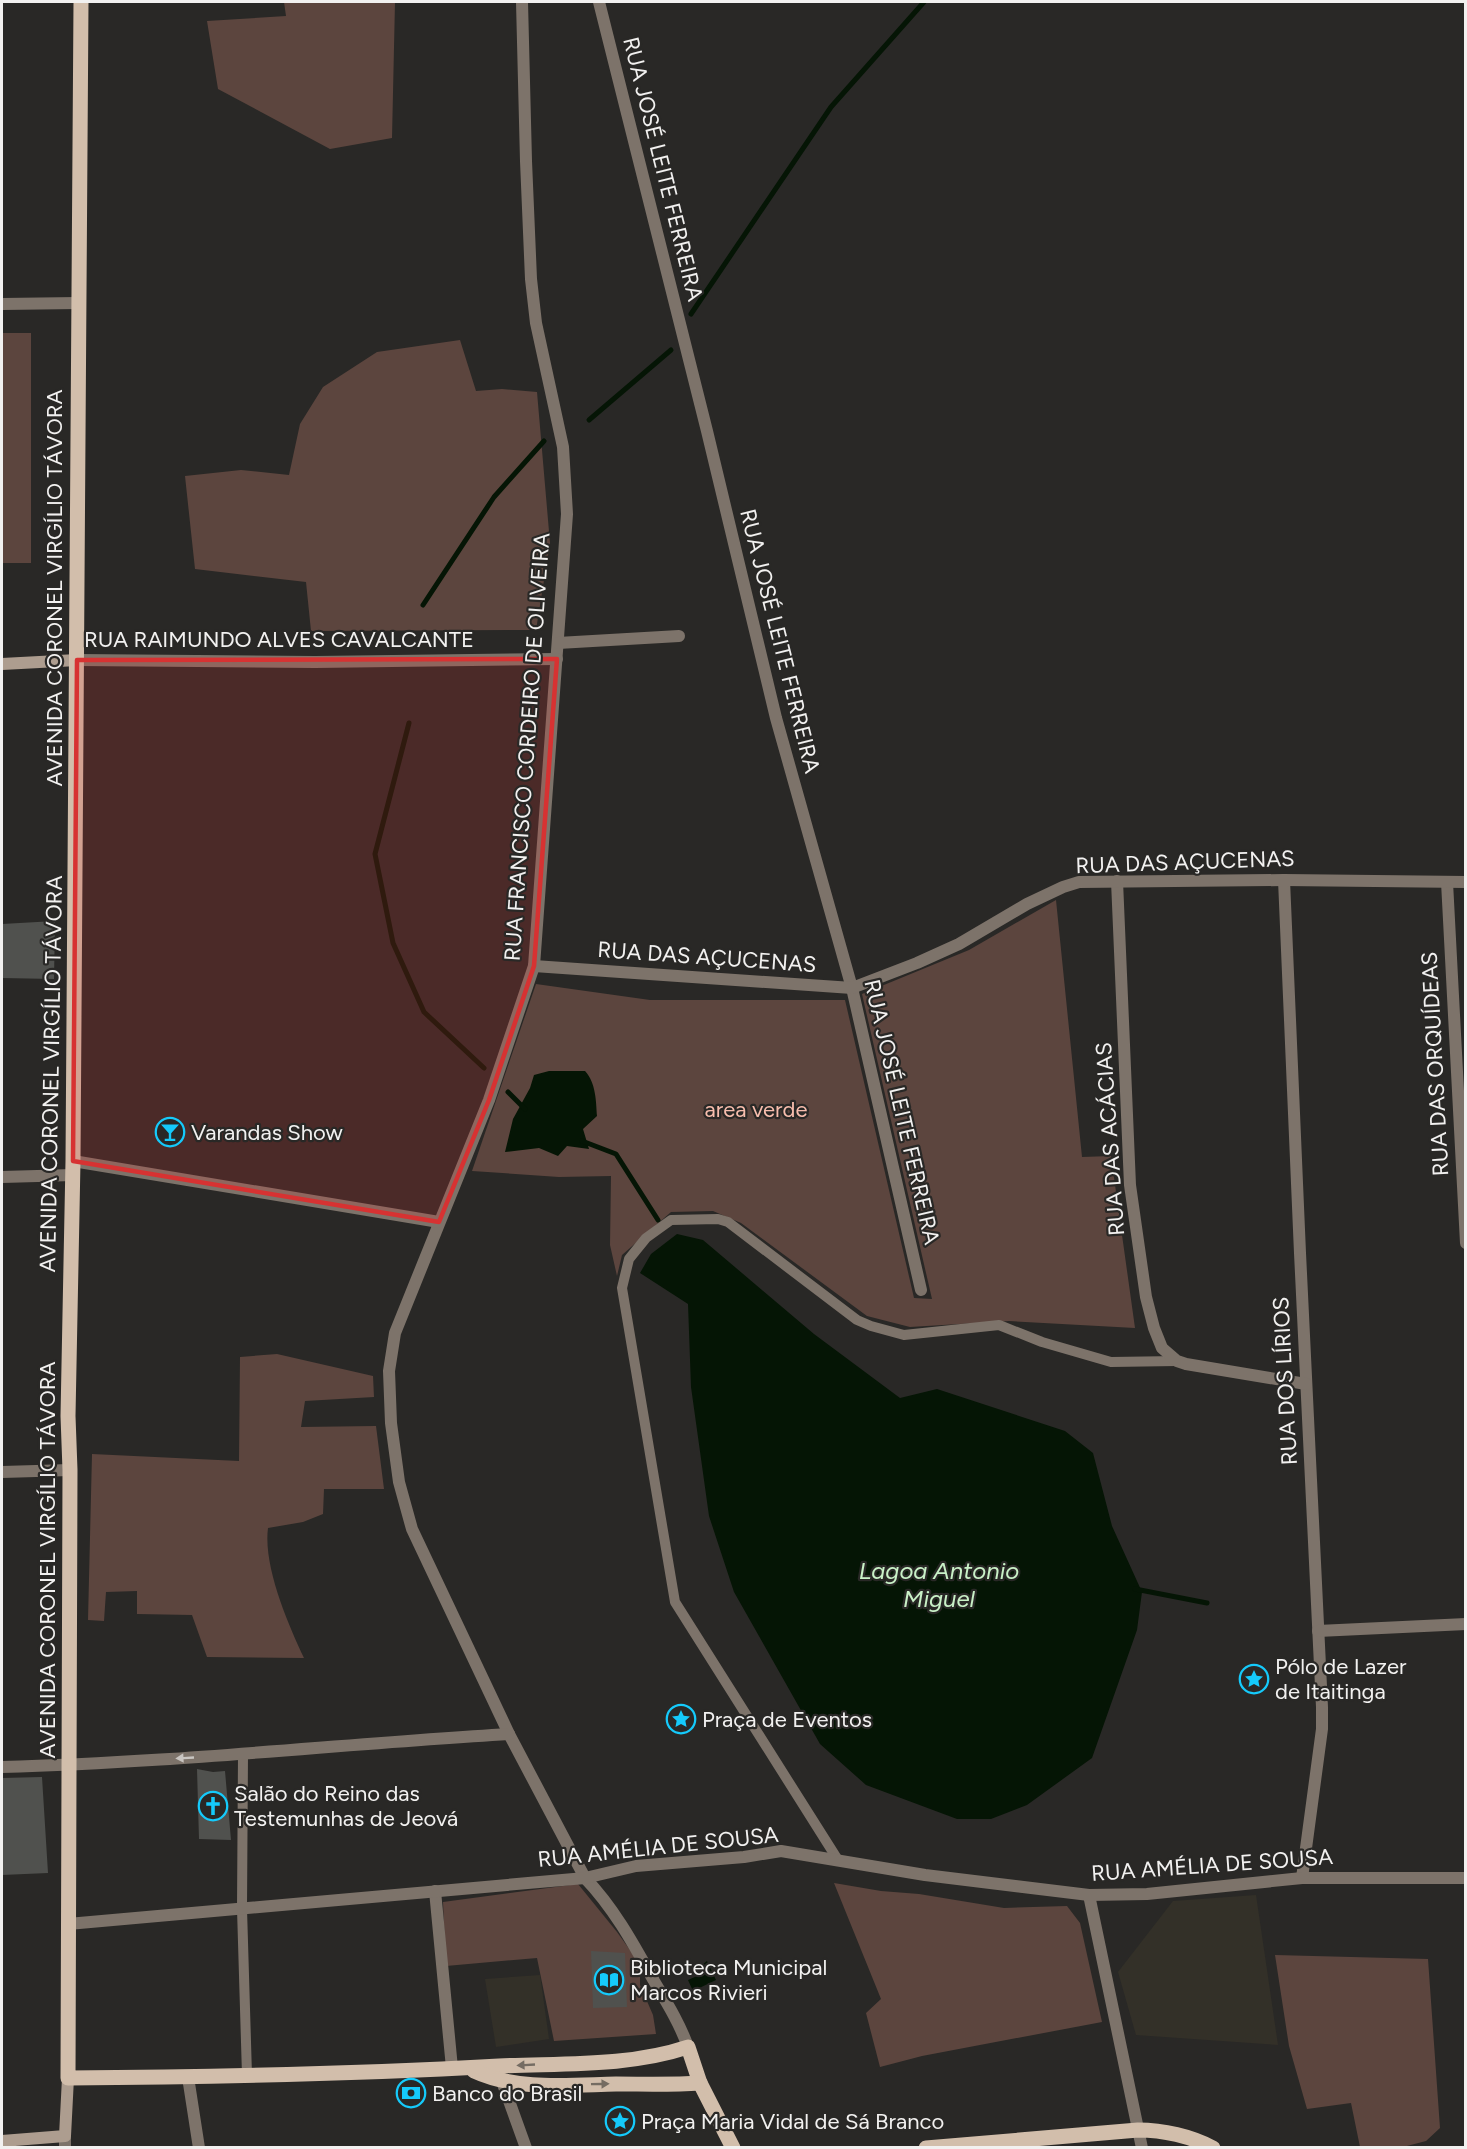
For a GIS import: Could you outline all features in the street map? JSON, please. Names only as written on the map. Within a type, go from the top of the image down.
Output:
[{"type":"main road","name":"AVENIDA CORONEL VIRGÍLIO TÁVORA","points":[[68,2078],[70,1470],[68,1416],[73,1168],[81,2]]},
{"type":"main road","points":[[68,2078],[188,2077],[452,2068],[499,2072],[657,2057],[688,2047]]},
{"type":"main road","name":"RUA FRANCISCO CORDEIRO DE OLIVEIRA","points":[[688,2047],[700,2083],[733,2148]]},
{"type":"main road","points":[[499,2072],[533,2085],[700,2083]]},
{"type":"main road","points":[[926,2148],[1138,2130],[1156,2130],[1174,2134],[1213,2148]]},
{"type":"street","name":"RUA FRANCISCO CORDEIRO DE OLIVEIRA","points":[[522,2],[531,279],[536,323],[559,423],[566,474],[566,534],[534,966],[489,1101],[395,1333],[389,1371],[391,1423],[399,1482],[412,1529],[509,1734],[585,1878],[607,1904],[628,1935],[675,2018],[688,2047]]},
{"type":"street","name":"RUA JOSÉ LEITE FERREIRA","points":[[599,2],[704,419],[776,718],[852,988],[921,1290]]},
{"type":"street","points":[[2,304],[78,303]]},
{"type":"street","points":[[558,643],[680,636]]},
{"type":"street","name":"RUA RAIMUNDO ALVES CAVALCANTE","points":[[2,664],[77,660],[315,662],[557,659]]},
{"type":"street","name":"RUA DAS AÇUCENAS","points":[[534,966],[852,988],[959,944],[1020,908],[1079,882],[1284,880],[1466,882]]},
{"type":"street","name":"RUA DOS LÍRIOS","points":[[1284,880],[1322,1729],[1302,1878]]},
{"type":"street","name":"RUA DAS ACÁCIAS","points":[[1117,881],[1130,1185],[1146,1297],[1154,1328],[1162,1348],[1177,1361]]},
{"type":"street","name":"RUA DAS ORQUÍDEAS","points":[[1447,882],[1466,1243]]},
{"type":"street","points":[[2,1177],[73,1168],[439,1222]]},
{"type":"street","points":[[1177,1361],[1306,1384]]},
{"type":"street","points":[[2,1472],[70,1470]]},
{"type":"street","points":[[1318,1631],[1466,1624]]},
{"type":"street","points":[[2,1767],[243,1755],[377,1742],[509,1734]]},
{"type":"street","name":"RUA AMÉLIA DE SOUSA","points":[[68,1924],[585,1878],[636,1866],[744,1857],[781,1851],[925,1875],[1089,1895],[1148,1894],[1302,1878],[1466,1878]]},
{"type":"street","points":[[435,1891],[452,2068]]},
{"type":"street","points":[[1089,1895],[1142,2148]]},
{"type":"street","points":[[499,2072],[526,2148]]},
{"type":"street","points":[[188,2077],[199,2148]]},
{"type":"street","name":"AVENIDA CORONEL VIRGÍLIO TÁVORA","points":[[65,2142],[68,2078]]},
{"type":"street","points":[[2,2141],[65,2142]]},
{"type":"lane","points":[[838,1860],[675,1602],[622,1288],[628,1259],[646,1238],[671,1220],[679,1218],[718,1219],[728,1222],[857,1320],[871,1326],[904,1335],[999,1325],[1042,1342],[1111,1362],[1177,1361]]},
{"type":"lane","points":[[243,1755],[242,1909],[246,2075]]},
{"type":"highlighted area","points":[[557,659],[534,966],[489,1100],[439,1222],[73,1161],[77,660]]},
{"type":"shaded area","points":[[1256,1895],[1278,2045],[1136,2035],[1118,1972],[1173,1901]]},
{"type":"shaded area","points":[[540,1975],[549,2039],[496,2047],[485,1979]]},
{"type":"green space","points":[[284,2],[395,2],[392,138],[330,149],[218,89],[207,21],[286,16]]},
{"type":"green space","points":[[2,333],[31,333],[31,563],[2,563]]},
{"type":"green space","points":[[460,340],[476,391],[502,389],[537,392],[550,543],[536,630],[311,631],[306,582],[195,569],[185,476],[241,470],[289,475],[300,424],[323,387],[377,352]]},
{"type":"green space","name":"area verde","points":[[1056,900],[1082,1157],[1111,1156],[1135,1328],[1009,1321],[910,1327],[867,1316],[741,1223],[713,1211],[671,1212],[622,1255],[617,1276],[610,1245],[611,1176],[559,1177],[472,1171],[536,984],[650,1000],[845,1000],[914,1298],[932,1299],[862,994],[969,950]]},
{"type":"green space","points":[[277,1354],[373,1376],[374,1397],[305,1401],[301,1427],[376,1426],[384,1489],[324,1489],[323,1514],[303,1522],[268,1528],[267,1543],[273,1577],[284,1612],[304,1658],[207,1657],[192,1615],[137,1614],[137,1591],[106,1592],[104,1621],[88,1620],[92,1454],[239,1461],[240,1357]]},
{"type":"green space","points":[[834,1883],[1004,1908],[1067,1906],[1080,1923],[1102,2022],[922,2056],[880,2067],[866,2013],[881,1999]]},
{"type":"green space","points":[[578,1884],[640,1964],[640,1985],[653,2015],[656,2034],[554,2041],[537,1958],[446,1966],[443,1902]]},
{"type":"green space","points":[[1275,1955],[1428,1959],[1440,2128],[1426,2141],[1403,2147],[1360,2147],[1351,2103],[1307,2109],[1289,2046]]},
{"type":"water","points":[[549,1071],[585,1071],[589,1076],[595,1092],[597,1116],[583,1129],[589,1149],[567,1146],[558,1156],[539,1148],[505,1152],[513,1119],[530,1088],[534,1075]]},
{"type":"water","name":"Lagoa Antonio Miguel","points":[[677,1234],[703,1240],[814,1334],[900,1398],[937,1389],[1065,1431],[1093,1453],[1112,1526],[1142,1592],[1137,1630],[1092,1758],[1027,1805],[991,1819],[957,1819],[866,1785],[820,1744],[734,1592],[709,1516],[691,1387],[688,1304],[640,1273],[651,1254]]},
{"type":"water","points":[[707,1961],[716,1980],[693,1991],[688,1980],[704,1973],[702,1965]]},
{"type":"building","points":[[55,921],[54,979],[2,978],[2,924]]},
{"type":"building","name":"Salão do Reino das Testemunhas de Jeová","points":[[197,1769],[213,1772],[225,1771],[231,1840],[199,1839]]},
{"type":"building","points":[[42,1777],[48,1873],[2,1875],[2,1778]]},
{"type":"building","name":"Biblioteca Municipal Marcos Rivieri","points":[[591,1951],[625,1953],[627,2007],[593,2008]]},
{"type":"waterway","points":[[691,314],[831,107],[924,2]]},
{"type":"waterway","points":[[589,420],[671,350]]},
{"type":"waterway","points":[[423,605],[494,497],[544,441]]},
{"type":"waterway","points":[[409,723],[375,854],[393,943],[424,1012],[484,1068]]},
{"type":"waterway","points":[[508,1092],[525,1109]]},
{"type":"waterway","points":[[582,1141],[616,1154],[658,1220]]},
{"type":"waterway","points":[[1135,1589],[1207,1603]]},
{"type":"place","name":"Varandas Show","points":[[170,1132]]},
{"type":"place","name":"Pólo de Lazer de Itaitinga","points":[[1254,1679]]},
{"type":"place","name":"Praça de Eventos","points":[[681,1719]]},
{"type":"place","name":"Salão do Reino das Testemunhas de Jeová","points":[[213,1806]]},
{"type":"place","name":"Biblioteca Municipal Marcos Rivieri","points":[[609,1980]]},
{"type":"place","name":"Banco do Brasil","points":[[411,2093]]},
{"type":"place","name":"Praça Maria Vidal de Sá Branco","points":[[620,2121]]}]
